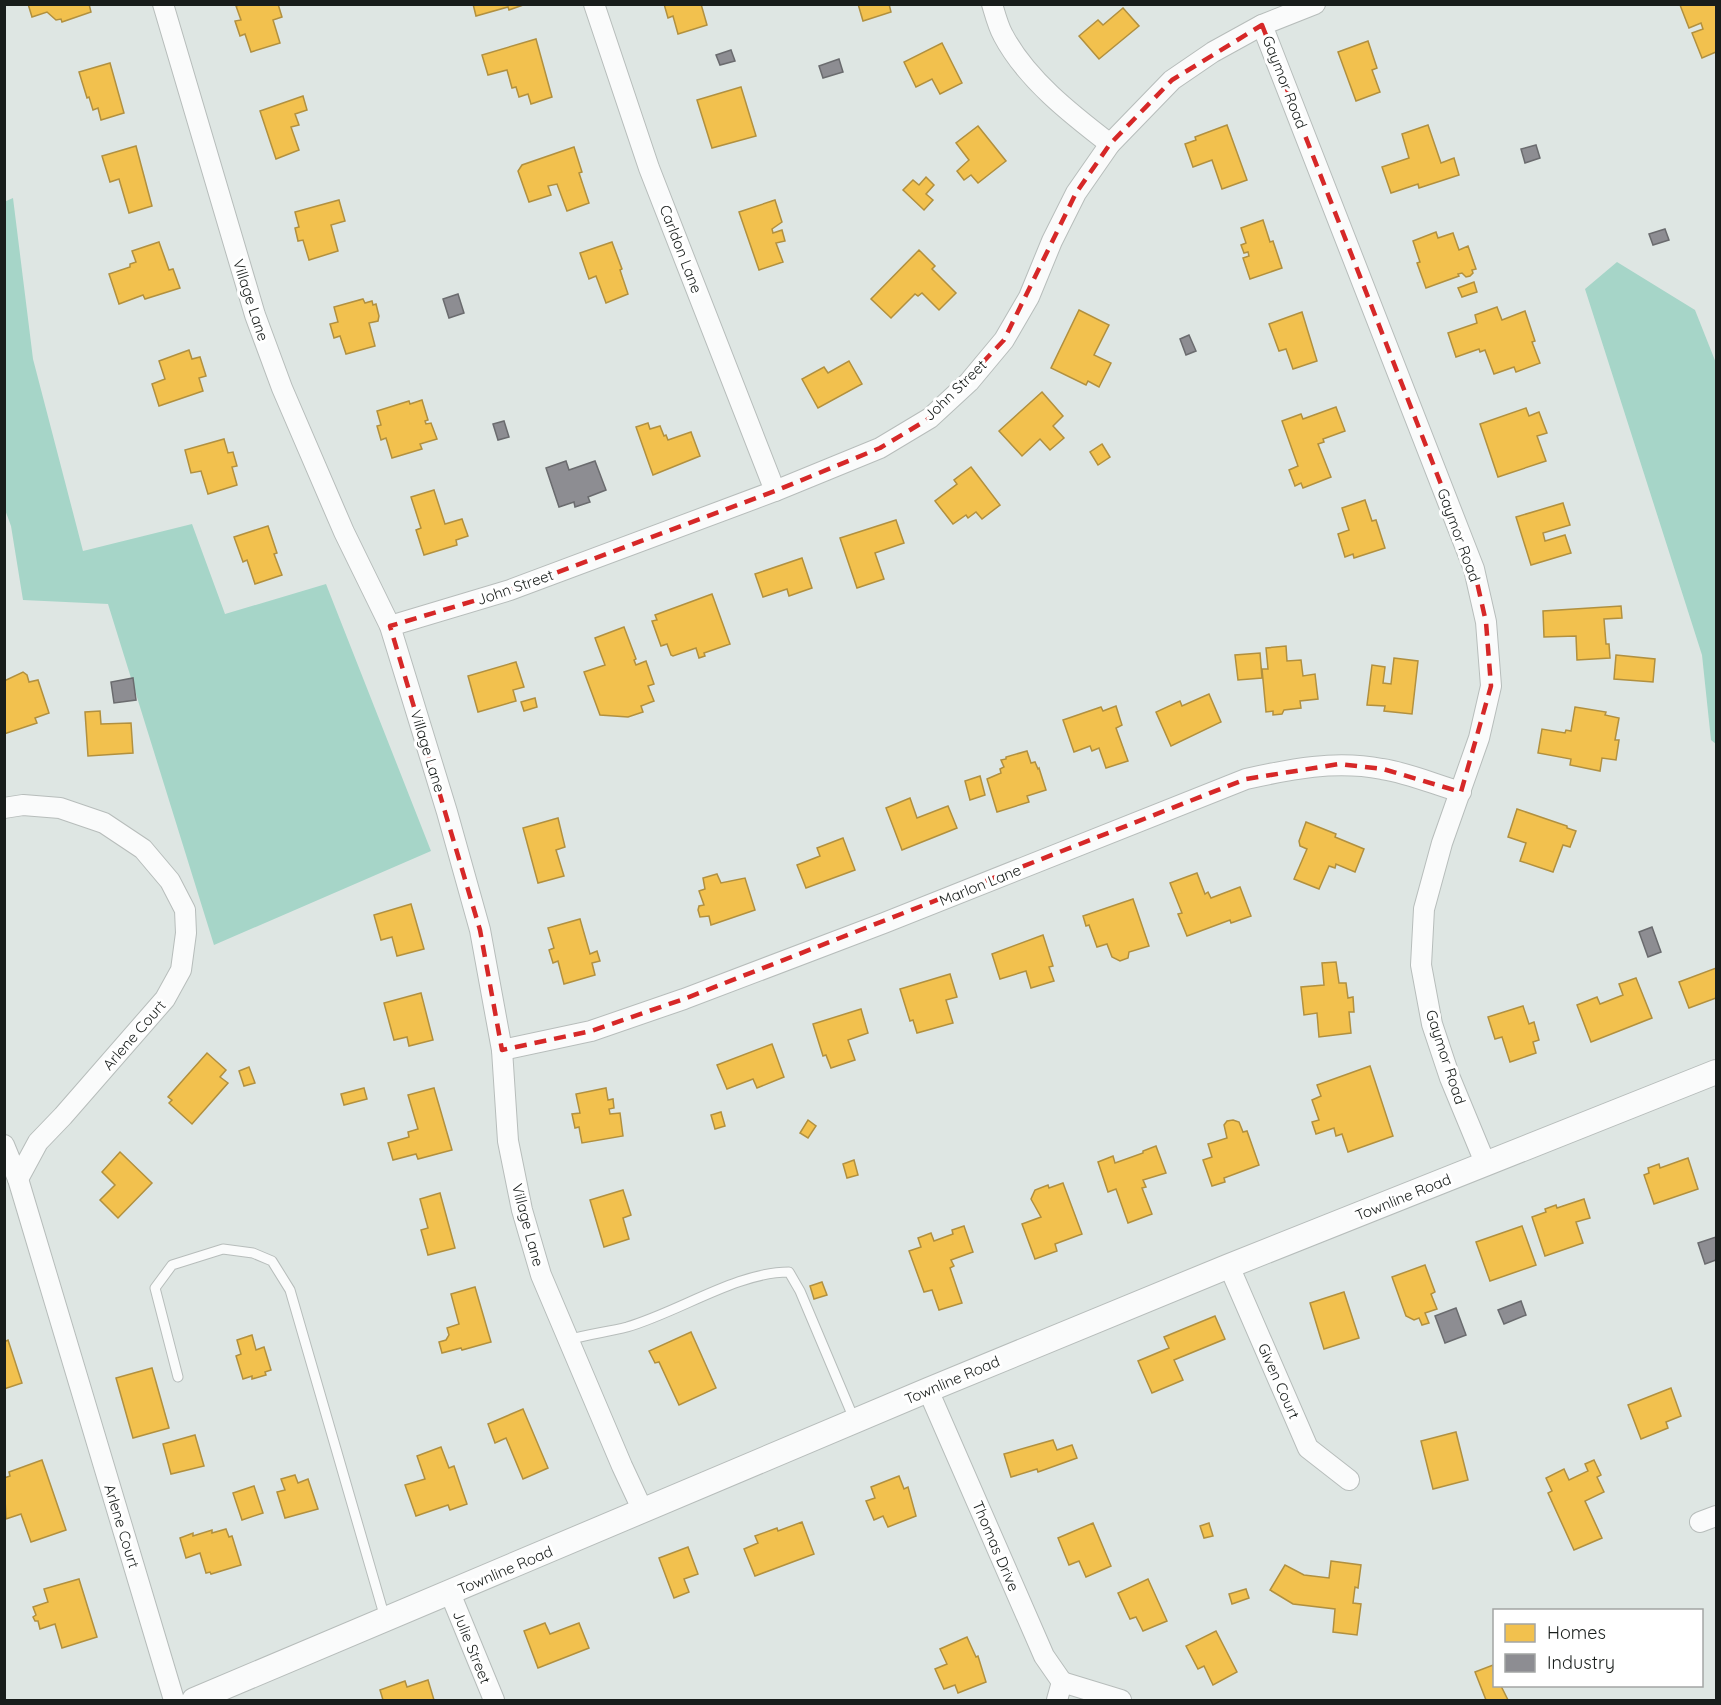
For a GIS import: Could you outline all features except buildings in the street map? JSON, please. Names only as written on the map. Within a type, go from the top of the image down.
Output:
[{"type":"street","name":"Village Lane","points":[[163,4],[255,315],[282,388],[344,532],[390,626],[447,812],[480,930],[502,1050],[508,1141],[522,1210],[541,1275],[643,1511]]},
{"type":"street","name":"Carldon Lane","points":[[594,4],[649,168],[775,491]]},
{"type":"street","points":[[992,4],[1003,36],[1026,68],[1062,107],[1110,144]]},
{"type":"street","name":"John Street","points":[[390,626],[510,590],[775,491],[880,448],[930,418],[969,382],[1004,340],[1029,297],[1052,241],[1076,194],[1110,144],[1172,80],[1213,52],[1262,25],[1315,4]]},
{"type":"street","name":"Gaymor Road","points":[[1262,25],[1474,569],[1486,622],[1491,686],[1479,738],[1442,843],[1424,909],[1421,965],[1432,1024],[1450,1078],[1486,1165]]},
{"type":"street","name":"Marlon Lane","points":[[502,1050],[591,1031],[684,999],[884,923],[1246,779],[1296,768],[1339,764],[1383,769],[1461,792]]},
{"type":"street","name":"Arlene Court","points":[[4,808],[23,805],[60,808],[104,823],[143,849],[170,881],[185,910],[186,933],[181,970],[165,999],[38,1142],[18,1179]]},
{"type":"street","name":"Townline Road","points":[[194,1701],[928,1390],[1229,1266],[1716,1072]]},
{"type":"street","name":"Arlene Court","points":[[4,1145],[18,1179],[174,1701]]},
{"type":"street","name":"Given Court","points":[[1229,1266],[1308,1448],[1349,1480]]},
{"type":"street","name":"Thomas Drive","points":[[928,1390],[1059,1691]]},
{"type":"street","name":"Julie Street","points":[[450,1593],[494,1701]]},
{"type":"street","points":[[1059,1691],[1120,1701]]},
{"type":"lane","points":[[178,1377],[155,1288],[172,1265],[223,1249],[253,1253],[272,1261],[290,1290],[386,1620]]},
{"type":"lane","points":[[568,1340],[626,1327],[771,1272],[789,1272],[800,1291],[855,1421]]},
{"type":"highlighted area","points":[[1262,25],[1474,569],[1486,622],[1491,686],[1461,792],[1383,769],[1339,764],[1246,779],[684,999],[591,1031],[502,1050],[480,930],[390,626],[510,590],[775,491],[880,448],[930,418],[1004,340],[1076,193],[1110,144],[1172,80]]},
{"type":"green space","points":[[13,198],[33,359],[83,551],[192,524],[225,614],[326,584],[431,851],[214,945],[108,604],[23,600],[11,526],[4,507],[4,202]]},
{"type":"green space","points":[[1617,262],[1695,310],[1716,363],[1716,744],[1711,740],[1702,655],[1585,289]]}]
